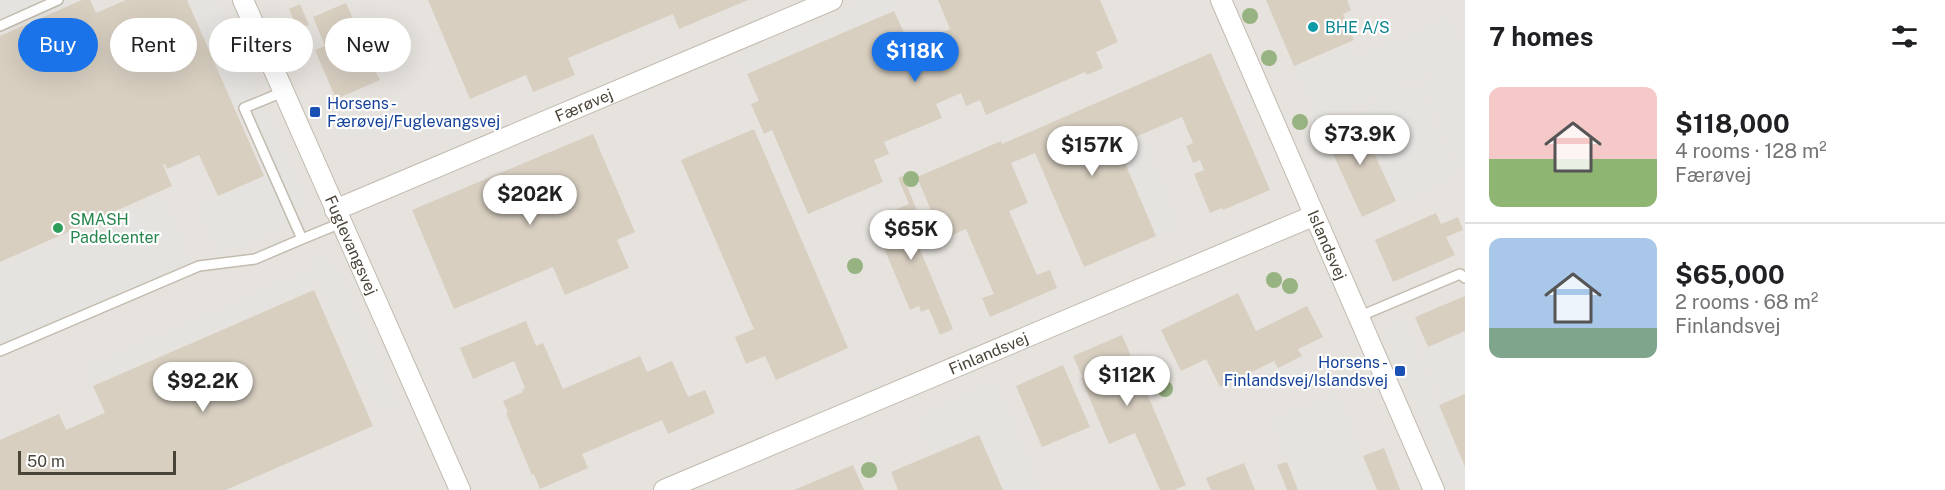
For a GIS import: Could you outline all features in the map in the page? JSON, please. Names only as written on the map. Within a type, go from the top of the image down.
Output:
[{"type":"street","name":"Fuglevangsvej","points":[[243,0],[460,490]]},
{"type":"street","name":"Færøvej","points":[[338,216],[832,0]]},
{"type":"street","name":"Islandsvej","points":[[1221,0],[1434,490]]},
{"type":"street","name":"Finlandsvej","points":[[664,490],[1313,216]]},
{"type":"lane","points":[[0,26],[58,0]]},
{"type":"lane","points":[[284,92],[244,108],[302,239]]},
{"type":"lane","points":[[0,351],[199,266],[255,259],[302,239],[338,216]]},
{"type":"lane","points":[[1358,317],[1460,274],[1465,278]]},
{"type":"shaded area","points":[[0,0],[1465,0],[1465,490],[0,490]]},
{"type":"shaded area","points":[[0,0],[77,0],[36,18],[18,18],[18,26],[0,34]]},
{"type":"shaded area","points":[[189,0],[215,0],[223,18],[209,18],[209,46],[197,18]]},
{"type":"shaded area","points":[[876,0],[891,0],[895,9],[747,72],[741,57]]},
{"type":"shaded area","points":[[1448,21],[1462,54],[1458,57],[1465,69],[1465,171],[1463,172],[1426,85],[1440,79],[1434,67],[1398,83],[1404,95],[1418,90],[1455,175],[1397,200],[1360,114],[1380,106],[1375,94],[1319,118],[1298,69],[1349,48],[1356,60]]},
{"type":"shaded area","points":[[220,72],[249,72],[301,196],[292,220],[219,253],[198,206],[266,176]]},
{"type":"shaded area","points":[[1141,137],[1178,227],[1157,236],[1120,146]]},
{"type":"shaded area","points":[[163,200],[189,262],[0,343],[0,270]]},
{"type":"shaded area","points":[[309,259],[333,263],[397,407],[374,402]]},
{"type":"shaded area","points":[[307,273],[314,288],[92,384],[86,369]]},
{"type":"shaded area","points":[[1402,322],[1465,471],[1465,475],[1449,482],[1385,329]]},
{"type":"shaded area","points":[[1465,333],[1465,392],[1445,401],[1423,351]]},
{"type":"shaded area","points":[[994,384],[1039,490],[1004,490],[980,432],[933,452],[919,418],[959,401],[966,417],[970,415],[963,398]]},
{"type":"shaded area","points":[[1337,395],[1373,487],[1366,490],[1302,490],[1274,421]]},
{"type":"building","points":[[82,0],[90,0],[96,13],[126,0],[187,0],[195,18],[110,18],[110,72],[197,72],[197,23],[209,50],[209,72],[218,72],[264,176],[218,196],[199,155],[167,169],[165,164],[163,165],[172,186],[0,262],[0,36],[18,28],[18,72],[98,72],[98,18],[41,18]]},
{"type":"building","points":[[428,0],[748,0],[679,29],[673,14],[568,58],[575,75],[533,92],[526,75],[470,99]]},
{"type":"building","points":[[938,0],[1100,0],[1118,42],[1096,52],[1103,68],[1087,75],[1085,72],[986,115],[980,100],[966,106],[961,93],[936,104],[942,118],[884,142],[889,154],[874,160],[883,182],[808,214],[772,130],[764,134],[751,104],[759,101],[747,74],[894,11],[910,46],[950,29]]},
{"type":"building","name":"BHE A/S","points":[[1266,0],[1347,0],[1351,10],[1343,14],[1354,40],[1294,66]]},
{"type":"building","points":[[346,3],[353,18],[325,18],[325,46],[313,17]]},
{"type":"building","points":[[300,4],[306,18],[293,18],[289,9]]},
{"type":"building","points":[[325,46],[325,72],[376,72],[380,80],[336,99],[315,50]]},
{"type":"building","points":[[1211,53],[1270,190],[1223,210],[1222,208],[1210,213],[1194,174],[1204,170],[1200,160],[1193,163],[1186,146],[1193,143],[1182,117],[1119,144],[1118,141],[1116,142],[1156,236],[1084,267],[1035,153],[1011,163],[1028,203],[1009,211],[1037,275],[1050,270],[1057,288],[990,317],[982,298],[994,294],[966,229],[943,239],[917,177],[1001,141],[1002,144]]},
{"type":"building","points":[[1357,116],[1396,201],[1362,217],[1323,132]]},
{"type":"building","points":[[754,129],[848,348],[776,380],[765,356],[746,364],[735,337],[754,329],[681,160]]},
{"type":"building","points":[[593,134],[635,232],[617,240],[629,268],[565,295],[553,267],[454,309],[412,210]]},
{"type":"building","points":[[903,176],[921,220],[910,225],[953,329],[940,335],[929,309],[921,312],[919,306],[910,310],[872,219],[909,204],[898,178]]},
{"type":"building","points":[[1436,213],[1441,224],[1458,217],[1463,230],[1446,237],[1455,255],[1393,282],[1375,240]]},
{"type":"building","points":[[314,290],[373,426],[226,490],[0,490],[0,440],[59,414],[66,430],[105,413],[93,386]]},
{"type":"building","points":[[1238,293],[1256,331],[1307,306],[1323,337],[1298,349],[1302,356],[1278,368],[1274,361],[1220,387],[1206,359],[1181,371],[1161,330]]},
{"type":"building","points":[[1465,296],[1465,331],[1428,347],[1415,317]]},
{"type":"building","points":[[526,321],[536,346],[543,343],[563,389],[640,356],[647,372],[672,361],[688,397],[705,390],[715,413],[668,434],[662,420],[582,454],[588,468],[540,489],[534,474],[532,475],[503,401],[523,392],[525,388],[514,361],[473,379],[460,348]]},
{"type":"building","points":[[1122,335],[1186,485],[1174,490],[1160,490],[1135,433],[1109,444],[1073,356]]},
{"type":"building","points":[[1063,365],[1090,427],[1042,447],[1016,386]]},
{"type":"building","points":[[1465,394],[1465,467],[1439,405]]},
{"type":"building","points":[[979,435],[1003,490],[898,490],[891,472]]},
{"type":"building","points":[[1384,448],[1400,490],[1377,490],[1363,456]]},
{"type":"building","points":[[1287,462],[1298,490],[1287,490],[1277,465]]},
{"type":"building","points":[[1244,463],[1255,490],[1211,490],[1206,478]]},
{"type":"building","points":[[853,465],[864,490],[794,490]]},
{"type":"place","name":"BHE A/S","points":[[1313,27]]},
{"type":"place","name":"Horsens - Færøvej/Fuglevangsvej","points":[[315,112]]},
{"type":"place","name":"SMASH Padelcenter","points":[[58,228]]},
{"type":"place","name":"Horsens - Finlandsvej/Islandsvej","points":[[1400,371]]}]
